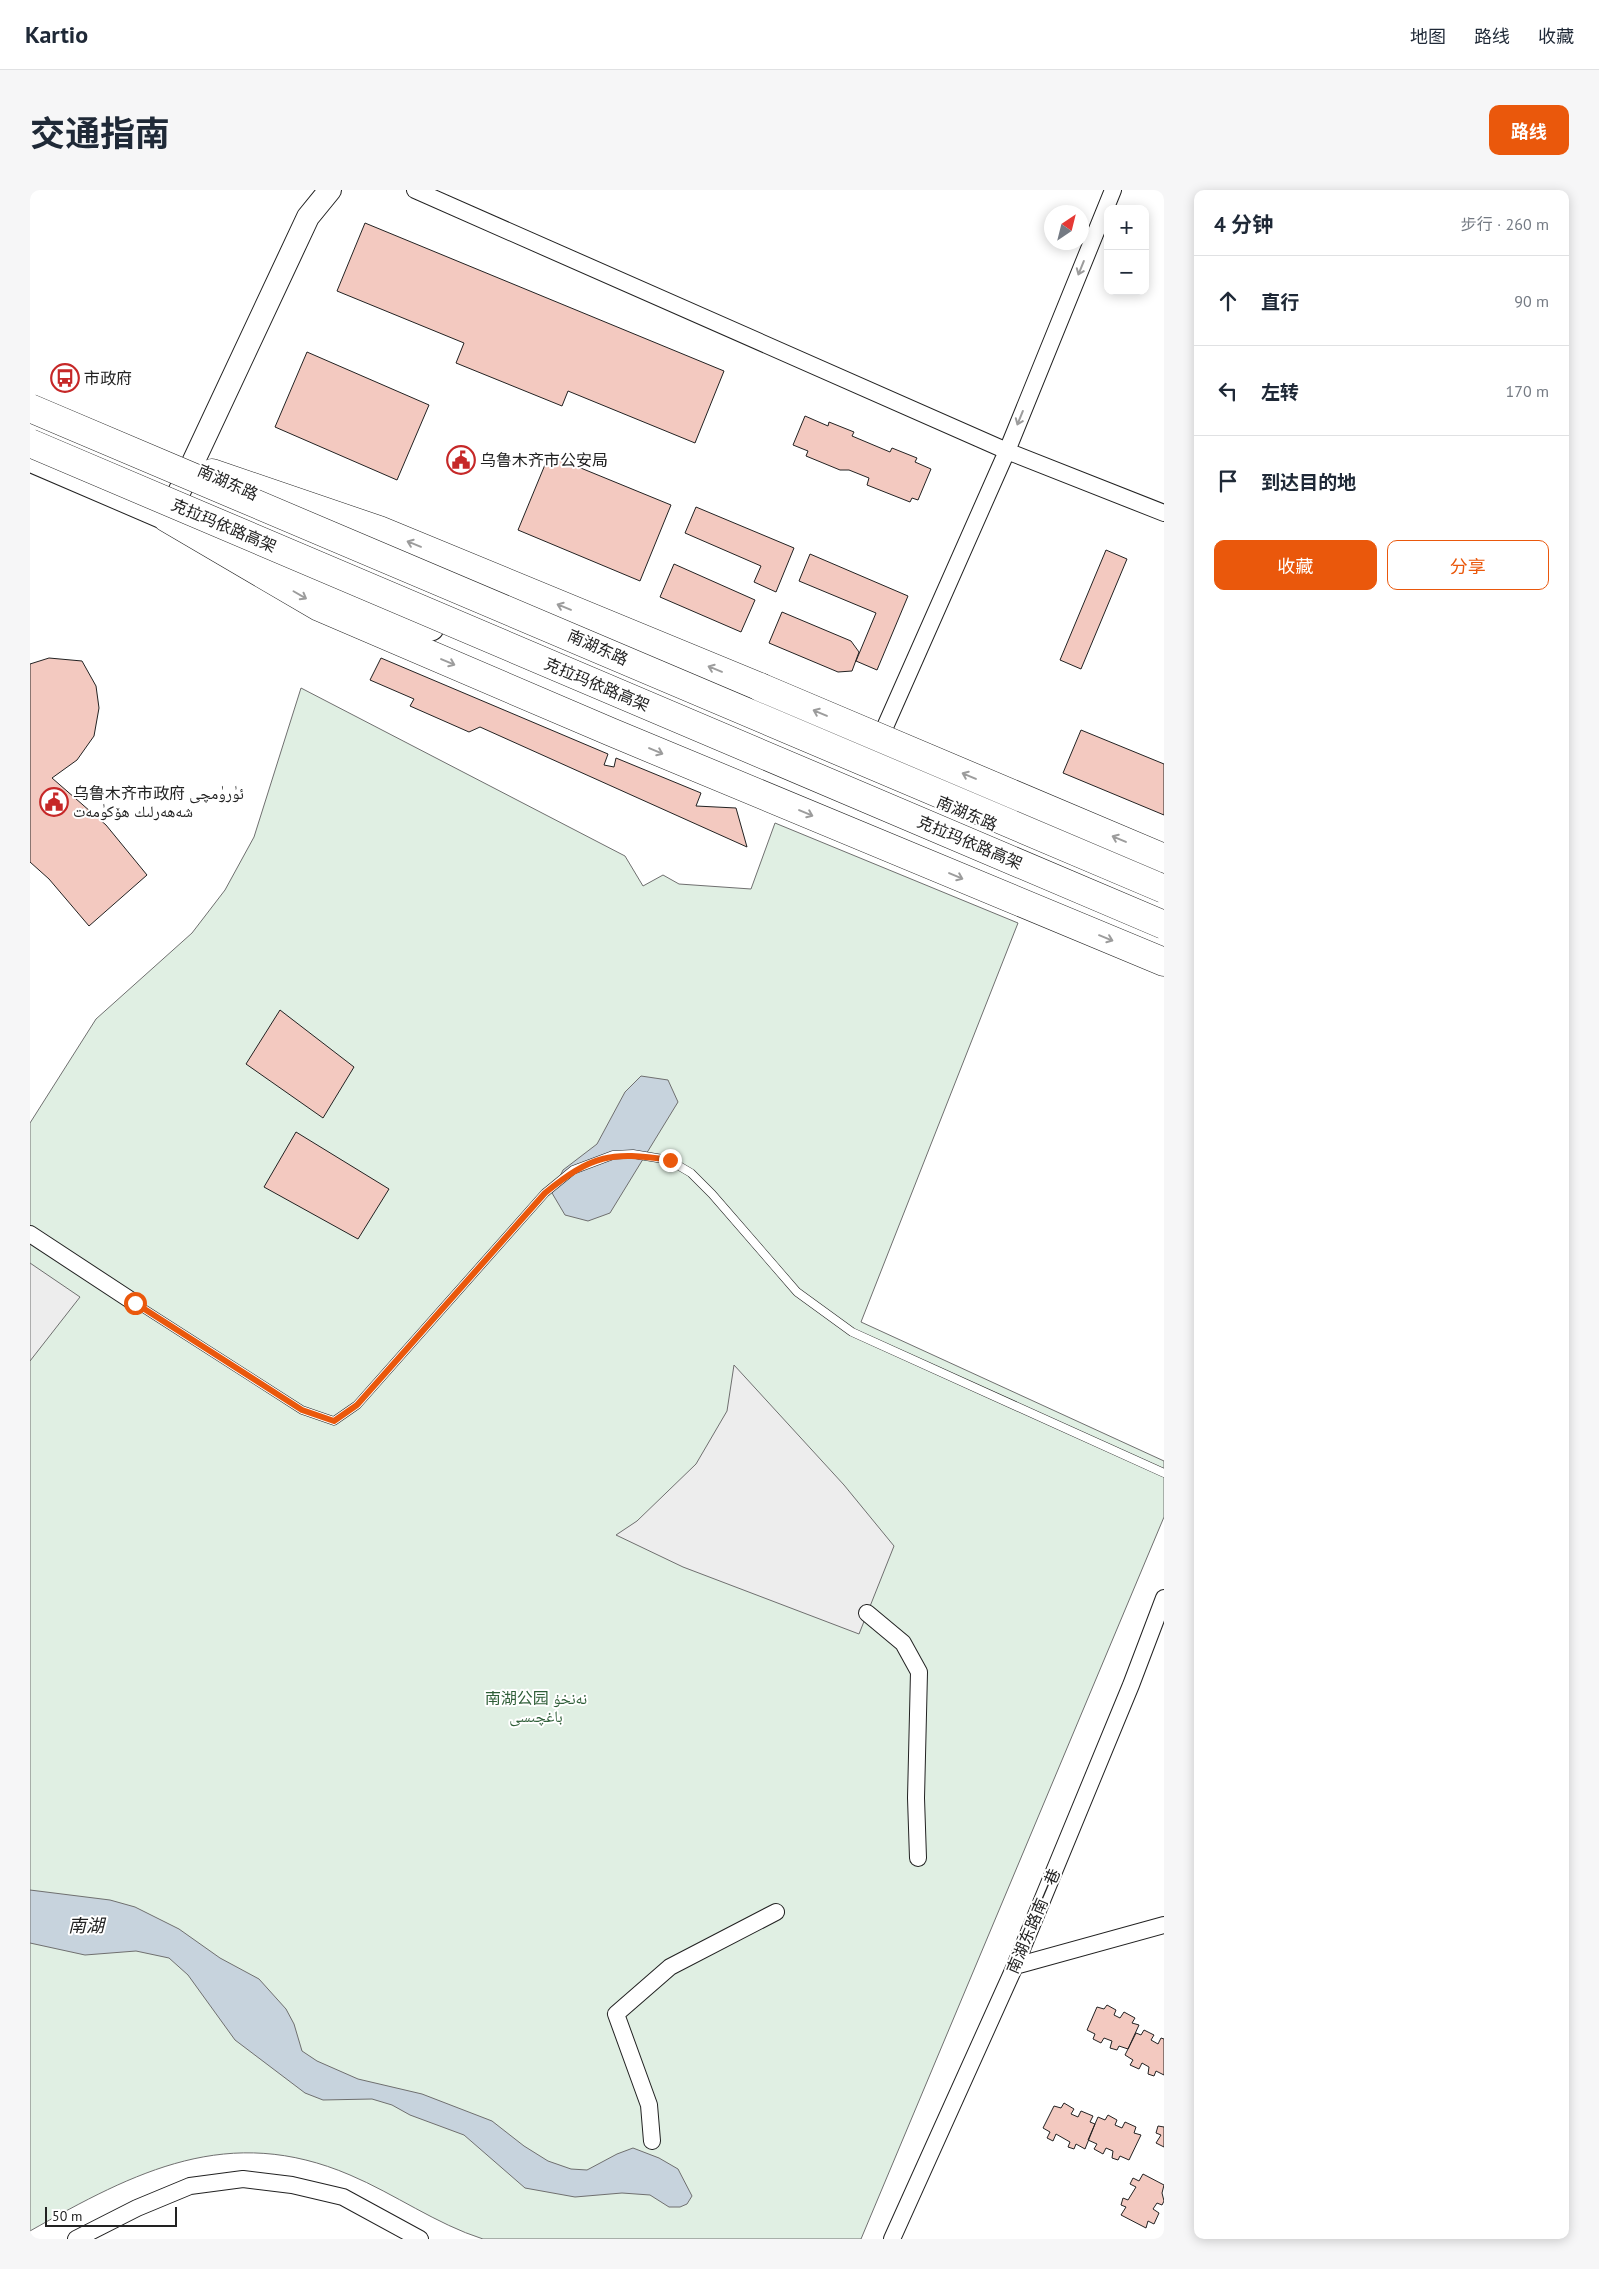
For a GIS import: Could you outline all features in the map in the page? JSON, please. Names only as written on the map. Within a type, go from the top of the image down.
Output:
[{"type":"highway","name":"克拉玛依路高架","points":[[30,408],[1164,889]]},
{"type":"highway","name":"克拉玛依路高架","points":[[30,443],[1164,925]]},
{"type":"highway","points":[[193,467],[379,530],[760,687],[1164,858]]},
{"type":"highway","points":[[167,518],[319,607],[611,732],[1164,962]]},
{"type":"main road","name":"南湖东路","points":[[30,402],[193,467],[722,702],[865,770],[1164,896]]},
{"type":"main road","points":[[30,459],[1164,935]]},
{"type":"street","points":[[167,518],[193,467],[308,217],[330,190]]},
{"type":"street","points":[[415,190],[1007,451],[1164,513]]},
{"type":"street","points":[[865,770],[1007,451],[1113,190]]},
{"type":"street","points":[[30,1234],[135,1303]]},
{"type":"street","name":"南湖东路南一巷","points":[[892,2239],[1015,1966],[1131,1685],[1164,1598]]},
{"type":"street","points":[[867,1613],[903,1643],[919,1672],[916,1798],[918,1858]]},
{"type":"street","points":[[652,2141],[649,2105],[616,2014],[670,1967],[776,1912]]},
{"type":"street","points":[[1015,1966],[1164,1925]]},
{"type":"street","points":[[76,2239],[137,2208],[190,2186],[244,2179],[292,2185],[342,2197],[393,2232],[420,2239]]},
{"type":"lane","points":[[135,1303],[302,1410],[334,1421],[357,1405],[545,1193],[573,1170],[613,1155],[633,1154],[670,1160],[691,1173],[712,1194],[797,1292],[852,1332],[1164,1473]]},
{"type":"green space","name":"南湖公园 نەنخۇ باغچىسى","points":[[301,688],[625,856],[643,886],[663,875],[679,884],[751,889],[775,823],[1018,923],[861,1322],[1164,1461],[1164,1517],[861,2239],[483,2239],[432,2217],[350,2175],[306,2160],[264,2153],[224,2154],[184,2161],[146,2173],[69,2209],[30,2231],[30,1123],[96,1019],[192,933],[225,890],[254,837]]},
{"type":"shaded area","points":[[30,1263],[80,1297],[30,1361]]},
{"type":"shaded area","points":[[734,1365],[844,1485],[894,1546],[859,1634],[683,1567],[616,1535],[637,1521],[696,1464],[727,1411]]},
{"type":"water","points":[[641,1076],[668,1080],[678,1102],[610,1213],[588,1221],[565,1215],[552,1193],[563,1170],[597,1144],[625,1092]]},
{"type":"water","name":"南湖","points":[[30,1890],[110,1900],[135,1907],[179,1929],[220,1958],[259,1979],[286,2009],[294,2024],[302,2051],[317,2061],[358,2079],[422,2094],[492,2121],[524,2146],[548,2161],[571,2169],[587,2170],[633,2148],[659,2158],[678,2169],[692,2196],[687,2204],[680,2207],[669,2207],[650,2195],[622,2193],[575,2197],[525,2188],[464,2135],[410,2115],[392,2105],[372,2099],[323,2100],[305,2093],[235,2040],[188,1975],[169,1958],[136,1951],[85,1955],[30,1943]]},
{"type":"building","points":[[365,223],[724,371],[695,443],[568,391],[562,406],[456,363],[464,343],[337,291]]},
{"type":"building","points":[[307,352],[429,405],[397,480],[275,427]]},
{"type":"building","points":[[805,416],[828,426],[829,422],[854,432],[852,436],[890,452],[892,448],[917,458],[915,462],[931,469],[918,500],[912,498],[910,502],[867,485],[869,478],[849,470],[840,470],[806,456],[808,451],[793,445]]},
{"type":"building","points":[[549,455],[671,505],[640,581],[518,530]]},
{"type":"building","points":[[696,507],[794,548],[776,592],[754,582],[761,566],[685,533]]},
{"type":"building","points":[[1106,550],[1127,559],[1081,669],[1060,660]]},
{"type":"building","points":[[810,554],[908,596],[877,670],[856,661],[876,613],[799,581]]},
{"type":"building","points":[[674,564],[755,600],[741,632],[660,597]]},
{"type":"building","points":[[782,612],[851,641],[859,652],[852,671],[838,672],[769,643]]},
{"type":"building","name":"乌鲁木齐市政府 ئۈرۈمچى شەھەرلىك ھۆكۈمەت","points":[[49,658],[82,661],[96,686],[99,708],[94,736],[77,760],[52,778],[106,825],[147,875],[89,926],[49,879],[30,862],[30,664]]},
{"type":"building","points":[[381,658],[608,754],[604,765],[614,767],[616,758],[701,793],[696,806],[736,808],[747,847],[480,727],[469,732],[410,706],[414,699],[370,680]]},
{"type":"building","points":[[1081,730],[1164,764],[1164,815],[1063,773]]},
{"type":"building","points":[[280,1010],[354,1067],[323,1118],[246,1064]]},
{"type":"building","points":[[296,1132],[389,1189],[358,1239],[264,1187]]},
{"type":"building","points":[[1107,2005],[1116,2010],[1114,2015],[1120,2018],[1124,2012],[1135,2018],[1132,2023],[1139,2025],[1128,2049],[1119,2046],[1117,2050],[1110,2048],[1112,2041],[1104,2038],[1101,2043],[1093,2039],[1095,2034],[1087,2030],[1097,2007],[1104,2009]]},
{"type":"building","points":[[1144,2030],[1154,2035],[1151,2040],[1158,2044],[1161,2038],[1164,2039],[1164,2075],[1156,2071],[1154,2076],[1148,2074],[1149,2067],[1142,2063],[1139,2069],[1130,2065],[1133,2060],[1125,2055],[1136,2033],[1141,2035]]},
{"type":"building","points":[[1064,2103],[1074,2109],[1071,2114],[1078,2117],[1081,2111],[1093,2116],[1090,2122],[1095,2124],[1085,2149],[1076,2144],[1074,2149],[1068,2147],[1070,2142],[1056,2134],[1053,2141],[1047,2138],[1050,2132],[1043,2128],[1054,2106],[1061,2108]]},
{"type":"building","points":[[1108,2115],[1117,2120],[1115,2125],[1122,2128],[1125,2122],[1136,2127],[1134,2133],[1141,2135],[1129,2160],[1120,2156],[1118,2160],[1112,2158],[1113,2151],[1106,2148],[1103,2154],[1094,2149],[1097,2144],[1088,2140],[1098,2117],[1105,2120]]},
{"type":"building","points":[[1158,2126],[1164,2127],[1164,2147],[1156,2143],[1161,2135],[1156,2133]]},
{"type":"building","points":[[1143,2174],[1164,2185],[1162,2193],[1164,2201],[1162,2205],[1157,2203],[1153,2209],[1159,2213],[1154,2224],[1148,2221],[1146,2228],[1121,2215],[1126,2207],[1121,2205],[1123,2198],[1128,2200],[1136,2187],[1130,2184],[1133,2178],[1139,2181]]},
{"type":"place","name":"市政府","points":[[65,378]]},
{"type":"place","name":"乌鲁木齐市公安局","points":[[461,460]]},
{"type":"place","name":"乌鲁木齐市政府 ئۈرۈمچى شەھەرلىك ھۆكۈمەت","points":[[54,802]]},
{"type":"route","points":[[135,1303],[302,1410],[334,1421],[357,1405],[545,1193],[573,1170],[613,1155],[633,1154],[670,1160]]}]
